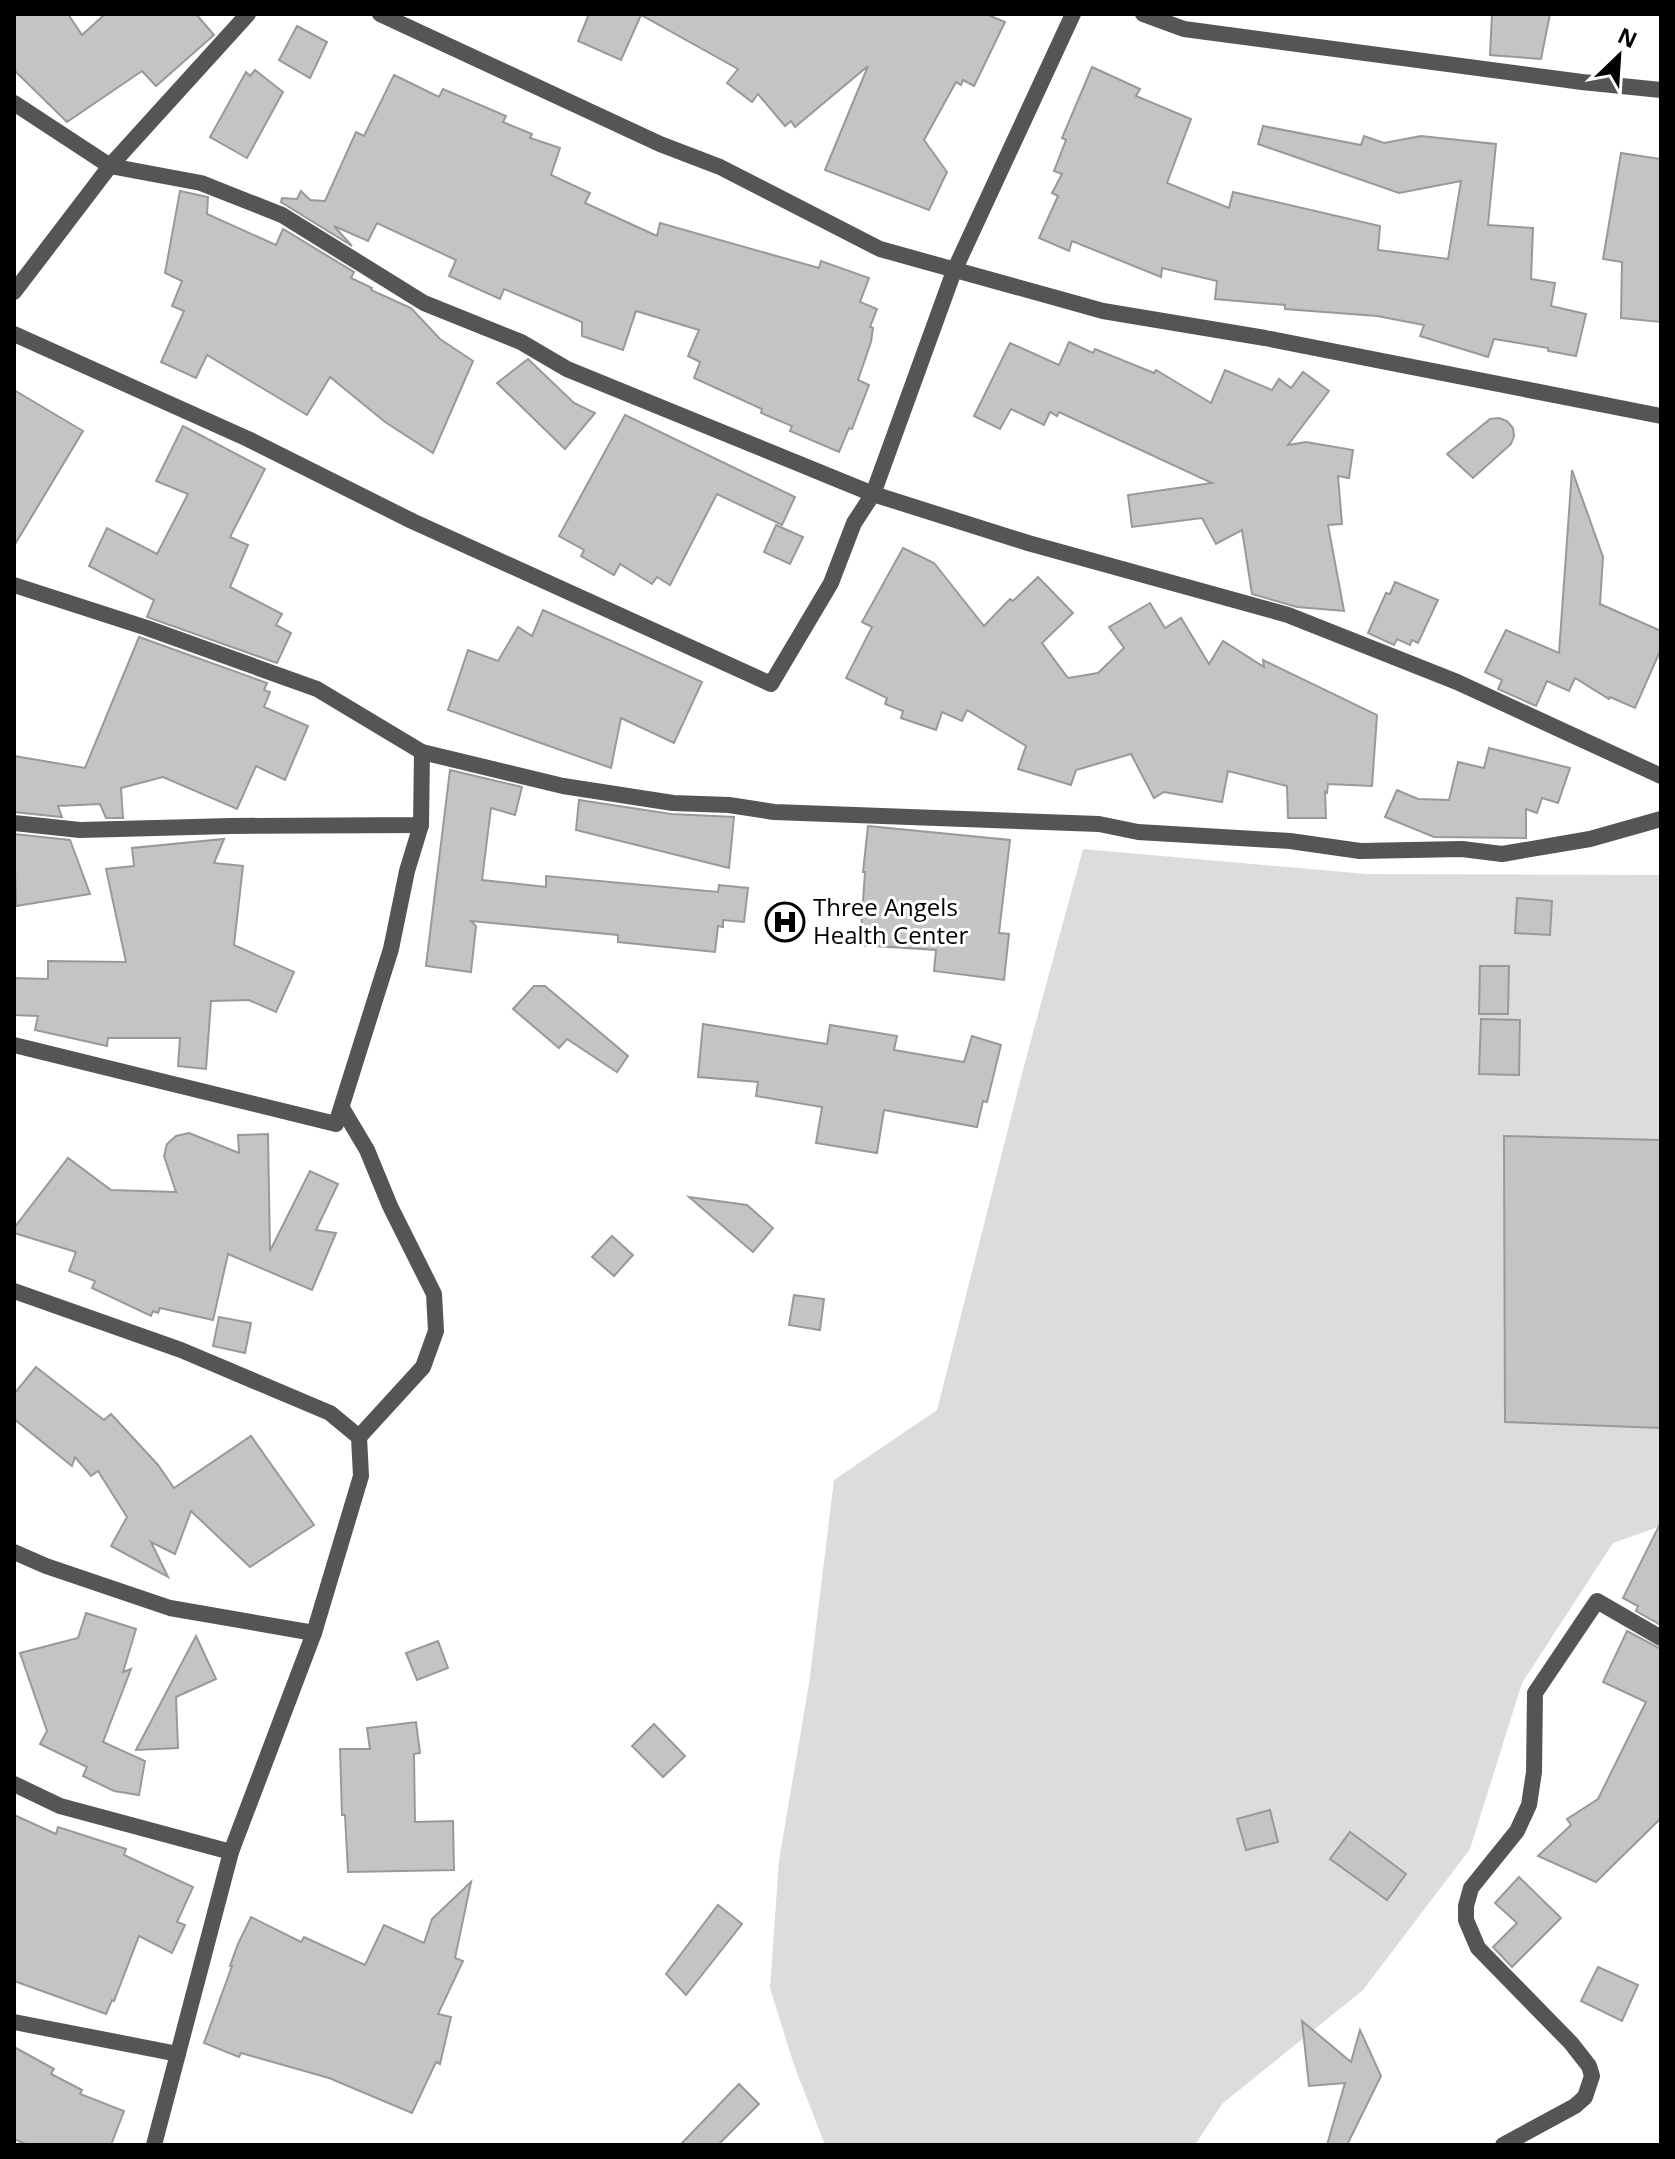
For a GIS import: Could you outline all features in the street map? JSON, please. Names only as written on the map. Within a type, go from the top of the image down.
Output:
[{"type":"street","points":[[14,292],[110,166],[248,14]]},
{"type":"street","points":[[380,14],[660,144],[720,167],[880,249],[1103,311],[1265,338],[1661,416]]},
{"type":"street","points":[[14,334],[248,439],[412,521],[771,684],[831,583],[854,523],[873,494],[954,271],[1073,14]]},
{"type":"street","points":[[1143,14],[1184,29],[1661,90]]},
{"type":"street","points":[[14,103],[110,166],[201,183],[282,215],[424,303],[521,342],[567,369],[873,494],[1028,543],[1288,615],[1457,682],[1661,776]]},
{"type":"street","points":[[14,585],[147,628],[317,689],[422,752],[563,786],[673,803],[729,805],[774,812],[1099,824],[1138,832],[1290,841],[1360,851],[1462,849],[1502,854],[1590,839],[1661,819]]},
{"type":"street","points":[[14,1045],[336,1124],[391,949],[407,871],[421,825],[422,752]]},
{"type":"street","points":[[14,823],[80,830],[421,825]]},
{"type":"street","points":[[154,2145],[231,1852],[314,1633],[361,1476],[359,1437],[423,1367],[436,1331],[434,1294],[390,1206],[367,1150],[342,1108]]},
{"type":"street","points":[[14,1291],[222,1367],[330,1413],[359,1437]]},
{"type":"street","points":[[14,1552],[170,1608],[314,1633]]},
{"type":"street","points":[[1503,2145],[1575,2106],[1585,2097],[1592,2076],[1589,2066],[1571,2043],[1478,1948],[1466,1920],[1471,1888],[1517,1831],[1529,1805],[1534,1772],[1535,1693],[1597,1601],[1661,1638]]},
{"type":"street","points":[[14,1784],[60,1806],[231,1852]]},
{"type":"street","points":[[14,2022],[178,2054]]},
{"type":"shaded area","points":[[1083,849],[1367,874],[1661,875],[1661,1526],[1613,1543],[1522,1683],[1470,1849],[1363,1990],[1222,2104],[1195,2145],[825,2145],[794,2065],[770,1988],[779,1860],[809,1684],[834,1480],[937,1410],[1024,1066]]},
{"type":"building","points":[[14,14],[68,14],[82,35],[105,14],[196,14],[214,35],[156,86],[142,71],[67,122],[14,70]]},
{"type":"building","points":[[589,14],[986,14],[1005,22],[974,86],[963,80],[961,85],[956,82],[924,140],[947,172],[929,210],[825,170],[868,66],[795,127],[791,121],[785,126],[758,94],[752,102],[727,83],[738,69],[641,15],[621,60],[578,41]]},
{"type":"building","points":[[1492,14],[1550,14],[1541,59],[1490,55]]},
{"type":"building","points":[[297,26],[327,42],[310,78],[279,60]]},
{"type":"building","points":[[1092,67],[1140,89],[1136,96],[1191,119],[1167,183],[1229,208],[1233,192],[1380,226],[1378,250],[1448,259],[1461,181],[1399,193],[1258,144],[1263,126],[1361,145],[1364,136],[1384,143],[1421,136],[1496,144],[1488,225],[1533,228],[1531,279],[1555,283],[1551,306],[1586,314],[1576,356],[1494,339],[1488,357],[1420,336],[1424,325],[1377,316],[1285,309],[1285,305],[1215,299],[1217,281],[1162,268],[1161,277],[1072,241],[1069,251],[1039,238],[1058,196],[1052,193],[1062,174],[1054,171],[1066,140],[1062,138]]},
{"type":"building","points":[[255,70],[283,92],[247,158],[210,137],[246,72],[250,76]]},
{"type":"building","points":[[394,75],[439,97],[443,89],[506,116],[503,122],[532,134],[530,138],[560,148],[551,175],[590,193],[585,203],[657,236],[660,223],[819,268],[821,261],[869,278],[860,302],[877,309],[870,327],[873,328],[871,342],[858,380],[869,385],[852,429],[849,428],[839,452],[790,431],[792,426],[761,413],[762,409],[694,378],[700,362],[688,356],[699,330],[636,311],[623,350],[582,336],[582,322],[504,289],[500,299],[449,276],[456,260],[377,223],[368,241],[334,226],[352,246],[281,202],[282,198],[297,199],[301,191],[310,200],[325,201],[356,132],[364,136]]},
{"type":"building","points":[[1621,153],[1661,159],[1661,322],[1621,318],[1622,262],[1603,259]]},
{"type":"building","points":[[180,191],[208,197],[207,214],[276,245],[283,229],[354,272],[351,278],[411,308],[440,339],[473,361],[433,453],[385,422],[330,377],[307,415],[207,355],[196,378],[161,362],[184,311],[172,306],[182,281],[165,273]]},
{"type":"building","points":[[1069,342],[1154,373],[1156,370],[1211,403],[1225,370],[1272,390],[1279,379],[1291,388],[1303,372],[1329,391],[1288,445],[1306,442],[1353,450],[1349,478],[1338,476],[1342,524],[1328,525],[1344,611],[1297,607],[1252,594],[1242,530],[1216,544],[1202,518],[1132,527],[1128,495],[1212,483],[1059,412],[1057,416],[1050,412],[1044,425],[1011,409],[1000,429],[974,416],[1010,343],[1059,365]]},
{"type":"building","points":[[528,359],[574,403],[595,413],[565,449],[497,383]]},
{"type":"building","points":[[14,390],[83,431],[14,546]]},
{"type":"building","points":[[625,415],[795,497],[782,525],[717,494],[670,585],[657,577],[652,584],[620,564],[614,575],[581,556],[584,550],[559,536]]},
{"type":"building","points":[[1499,418],[1513,428],[1511,444],[1473,478],[1447,454],[1490,419]]},
{"type":"building","points":[[183,426],[265,469],[230,537],[248,545],[230,587],[282,614],[276,625],[291,633],[277,663],[147,617],[154,600],[89,566],[107,528],[157,554],[188,494],[156,481]]},
{"type":"building","points":[[1572,470],[1603,557],[1600,604],[1661,631],[1661,649],[1635,708],[1609,699],[1575,678],[1569,691],[1547,681],[1536,706],[1498,689],[1502,680],[1485,672],[1506,630],[1559,653]]},
{"type":"building","points":[[776,525],[803,537],[790,564],[764,552]]},
{"type":"building","points":[[903,548],[934,563],[984,626],[1010,599],[1013,601],[1038,577],[1073,613],[1042,643],[1068,678],[1098,673],[1124,648],[1109,627],[1150,603],[1165,628],[1181,618],[1209,664],[1223,641],[1264,667],[1263,660],[1377,715],[1372,786],[1328,784],[1325,792],[1326,818],[1288,818],[1287,786],[1228,771],[1222,802],[1164,792],[1154,798],[1131,754],[1076,770],[1071,785],[1018,769],[1026,746],[967,710],[962,721],[942,712],[936,730],[901,718],[903,711],[885,704],[887,698],[846,678],[872,627],[862,622]]},
{"type":"building","points":[[1395,582],[1438,600],[1418,643],[1412,640],[1410,645],[1397,639],[1394,645],[1368,633],[1386,593],[1390,594]]},
{"type":"building","points":[[543,610],[702,682],[674,743],[621,718],[611,768],[448,710],[468,650],[498,661],[518,627],[532,636]]},
{"type":"building","points":[[139,637],[267,683],[264,690],[270,692],[264,707],[308,726],[285,780],[256,766],[237,809],[163,777],[121,788],[123,818],[106,818],[100,804],[58,806],[62,817],[14,812],[14,756],[85,768]]},
{"type":"building","points":[[1489,748],[1570,768],[1558,803],[1542,798],[1537,813],[1526,809],[1526,838],[1434,837],[1385,817],[1397,790],[1418,799],[1449,800],[1458,762],[1484,768]]},
{"type":"building","points":[[450,770],[522,787],[515,815],[491,808],[482,880],[546,887],[546,876],[718,892],[719,885],[748,888],[744,922],[723,920],[723,927],[718,926],[715,952],[618,942],[618,935],[471,921],[476,926],[471,972],[426,966]]},
{"type":"building","points":[[579,800],[671,814],[734,817],[729,868],[576,830]]},
{"type":"building","points":[[868,826],[1010,840],[999,933],[1009,934],[1004,980],[934,971],[936,950],[860,945]]},
{"type":"building","points":[[14,834],[70,840],[90,894],[16,906]]},
{"type":"building","points":[[224,839],[214,863],[243,866],[234,945],[294,972],[276,1012],[249,1000],[211,1001],[206,1069],[178,1066],[180,1038],[108,1038],[107,1046],[35,1030],[38,1016],[14,1015],[14,978],[48,979],[48,961],[126,962],[106,869],[134,866],[132,848]]},
{"type":"building","points":[[1517,898],[1552,901],[1550,935],[1515,933]]},
{"type":"building","points":[[1480,966],[1509,966],[1508,1014],[1479,1014]]},
{"type":"building","points":[[534,986],[545,986],[628,1056],[617,1072],[567,1039],[559,1048],[513,1009]]},
{"type":"building","points":[[1481,1019],[1520,1020],[1519,1075],[1479,1074]]},
{"type":"building","points":[[703,1024],[827,1044],[830,1025],[897,1036],[894,1050],[964,1062],[972,1036],[1001,1045],[987,1102],[983,1101],[977,1127],[884,1110],[877,1153],[816,1143],[822,1107],[756,1096],[758,1082],[698,1077]]},
{"type":"building","points":[[189,1133],[239,1153],[238,1135],[268,1134],[270,1251],[310,1171],[338,1184],[316,1230],[336,1233],[312,1290],[228,1254],[213,1320],[160,1308],[158,1313],[153,1311],[151,1316],[92,1288],[95,1281],[69,1271],[76,1252],[14,1233],[14,1228],[68,1158],[111,1190],[176,1192],[164,1156],[167,1144],[176,1136]]},
{"type":"building","points":[[1504,1136],[1661,1140],[1661,1428],[1505,1422]]},
{"type":"building","points":[[689,1197],[747,1205],[773,1228],[753,1252]]},
{"type":"building","points":[[612,1236],[633,1255],[614,1276],[592,1257]]},
{"type":"building","points":[[794,1295],[824,1299],[820,1330],[789,1325]]},
{"type":"building","points":[[219,1317],[251,1323],[245,1353],[213,1346]]},
{"type":"building","points":[[36,1367],[104,1420],[111,1414],[158,1465],[174,1488],[251,1436],[314,1525],[250,1567],[191,1511],[175,1554],[151,1542],[168,1577],[111,1546],[127,1517],[98,1471],[91,1476],[75,1457],[72,1466],[14,1419],[14,1394]]},
{"type":"building","points":[[1661,1522],[1661,1625],[1636,1611],[1638,1606],[1623,1598]]},
{"type":"building","points":[[86,1613],[136,1629],[123,1672],[131,1669],[103,1742],[145,1761],[139,1795],[114,1791],[83,1776],[87,1767],[40,1744],[47,1731],[20,1653],[78,1638]]},
{"type":"building","points":[[1627,1631],[1661,1649],[1661,1818],[1596,1882],[1538,1856],[1571,1825],[1567,1819],[1598,1799],[1646,1702],[1603,1682]]},
{"type":"building","points":[[196,1636],[216,1679],[176,1697],[178,1748],[136,1750]]},
{"type":"building","points":[[438,1641],[448,1668],[417,1680],[406,1653]]},
{"type":"building","points":[[416,1722],[420,1753],[414,1754],[415,1822],[453,1821],[454,1870],[348,1872],[340,1749],[370,1749],[367,1728]]},
{"type":"building","points":[[654,1724],[685,1756],[663,1777],[632,1746]]},
{"type":"building","points":[[1270,1810],[1278,1842],[1246,1850],[1237,1819]]},
{"type":"building","points":[[14,1815],[56,1834],[58,1827],[126,1849],[124,1855],[193,1887],[177,1922],[185,1925],[172,1953],[139,1936],[106,2014],[14,1981]]},
{"type":"building","points":[[1350,1832],[1406,1874],[1387,1900],[1330,1859]]},
{"type":"building","points":[[1519,1877],[1561,1918],[1512,1967],[1493,1947],[1517,1923],[1495,1903]]},
{"type":"building","points":[[471,1882],[455,1958],[463,1961],[438,2014],[451,2017],[440,2064],[436,2062],[412,2113],[329,2078],[241,2053],[239,2057],[204,2043],[238,1944],[251,1917],[301,1942],[304,1937],[365,1965],[384,1925],[424,1943],[432,1919]]},
{"type":"building","points":[[718,1905],[742,1924],[686,1995],[666,1974]]},
{"type":"building","points":[[1598,1967],[1638,1985],[1622,2021],[1581,2001]]},
{"type":"building","points":[[1302,2021],[1351,2062],[1360,2030],[1381,2076],[1347,2145],[1327,2145],[1345,2083],[1309,2086]]},
{"type":"building","points":[[14,2047],[54,2069],[51,2074],[82,2090],[80,2094],[124,2111],[111,2145],[28,2145],[14,2139]]},
{"type":"building","points":[[739,2084],[759,2104],[718,2145],[680,2145]]},
{"type":"place","name":"Three Angels Health Center","points":[[785,922]]}]
